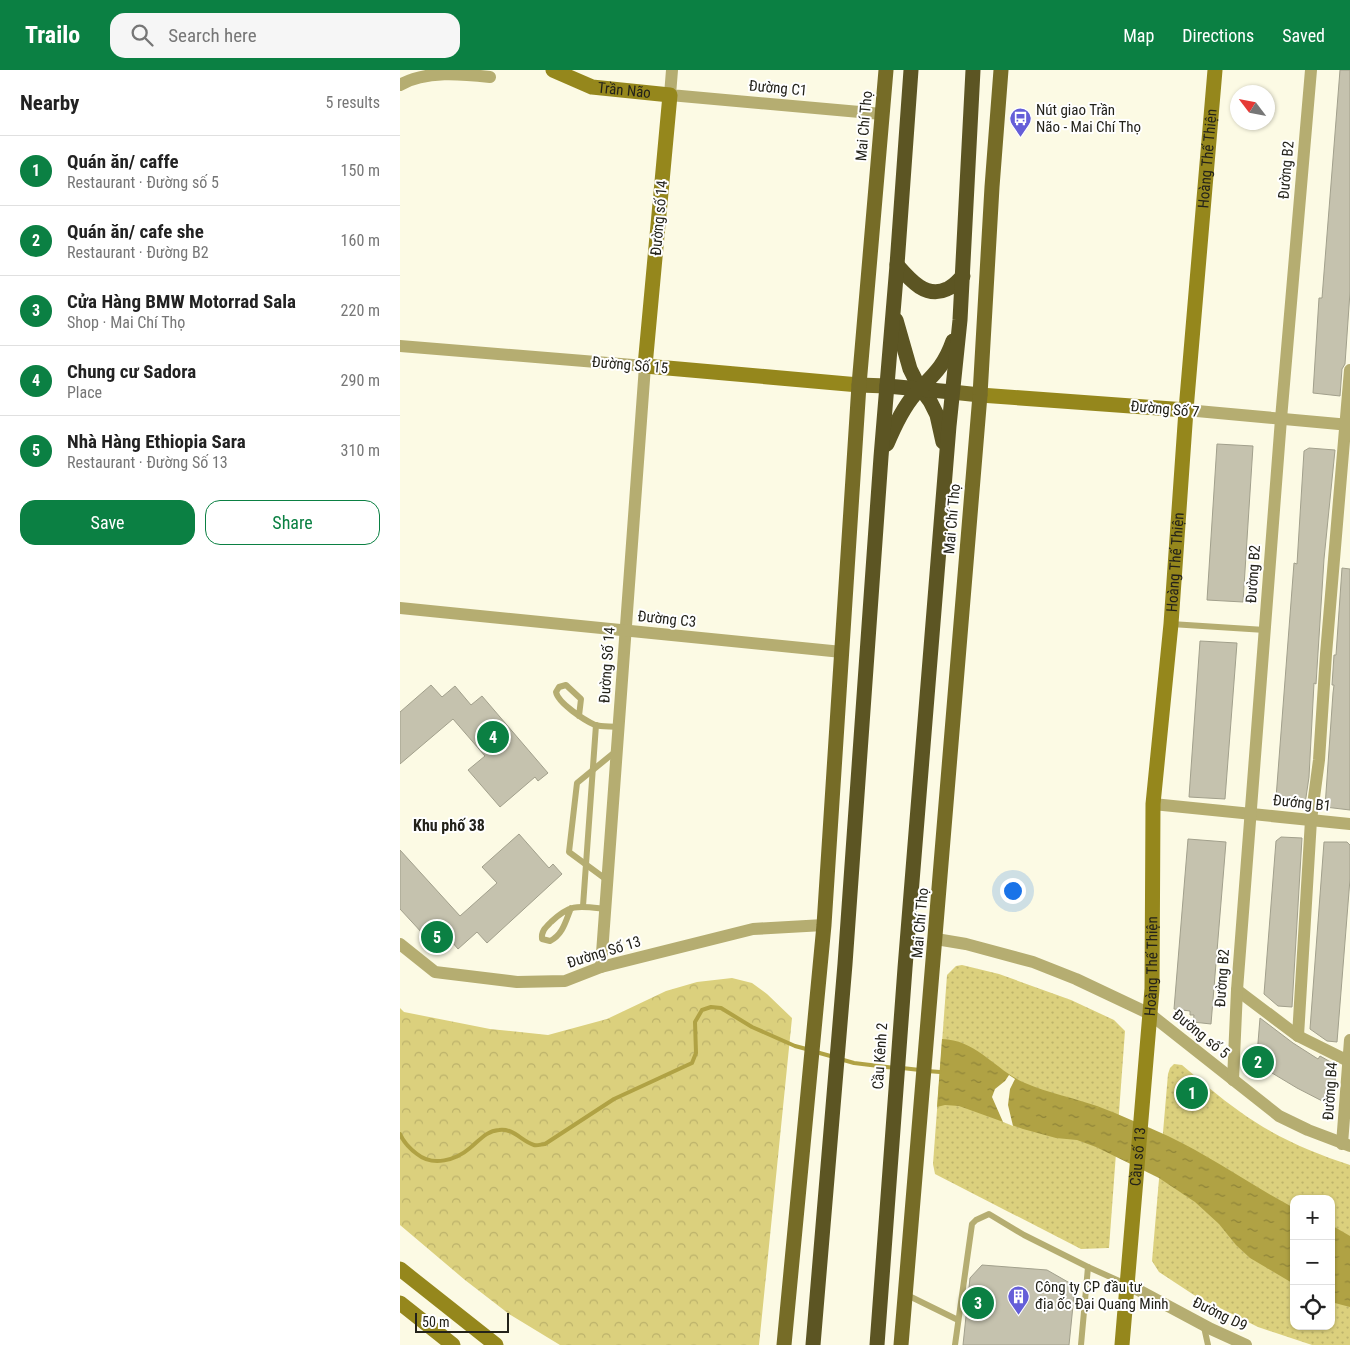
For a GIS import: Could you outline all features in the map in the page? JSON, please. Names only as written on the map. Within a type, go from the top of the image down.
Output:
[{"type":"highway","points":[[813,1345],[845,964],[911,70]]},
{"type":"highway","name":"Mai Chí Thọ","points":[[905,968],[952,392],[960,320],[974,70]]},
{"type":"highway","points":[[897,265],[910,280],[923,290],[938,292],[949,289],[962,276]]},
{"type":"highway","points":[[893,308],[910,369],[937,415],[947,463]]},
{"type":"highway","points":[[881,457],[902,412],[932,378],[949,351],[960,320]]},
{"type":"highway","points":[[888,386],[952,392]]},
{"type":"highway","name":"Cầu Kênh 2","points":[[877,1345],[905,968]]},
{"type":"main road","name":"Mai Chí Thọ","points":[[784,1345],[824,925],[859,385],[886,70]]},
{"type":"main road","name":"Mai Chí Thọ","points":[[905,1294],[980,394],[1001,70]]},
{"type":"main road","points":[[859,385],[888,386]]},
{"type":"main road","points":[[952,392],[980,394]]},
{"type":"main road","points":[[901,1345],[905,1294]]},
{"type":"street","name":"Trần Não","points":[[553,70],[592,87],[670,95]]},
{"type":"street","name":"Đường số 14","points":[[645,366],[672,70]]},
{"type":"street","name":"Hoàng Thế Thiện","points":[[1146,1055],[1152,990],[1154,804],[1171,624],[1186,410],[1215,70]]},
{"type":"street","name":"Đường B2","points":[[1232,1080],[1264,630],[1311,70]]},
{"type":"street","points":[[400,85],[432,75],[459,74],[490,77]]},
{"type":"street","name":"Đường C1","points":[[670,95],[882,114]]},
{"type":"street","name":"Đường Số 15","points":[[400,346],[859,385]]},
{"type":"street","name":"Đường Số 14","points":[[601,967],[645,366]]},
{"type":"street","points":[[1298,1036],[1311,820],[1319,760],[1326,654],[1348,425],[1350,370]]},
{"type":"street","name":"Đường Số 7","points":[[980,394],[1348,425]]},
{"type":"street","name":"Đường C3","points":[[400,608],[842,652]]},
{"type":"street","name":"Đướng B1","points":[[1154,804],[1350,824]]},
{"type":"street","name":"Đường Số 13","points":[[400,944],[435,972],[517,982],[565,981],[601,967],[753,929],[824,925]]},
{"type":"street","name":"Đường số 5","points":[[936,939],[966,944],[1033,962],[1076,979],[1150,1014],[1280,1116],[1308,1130],[1346,1145]]},
{"type":"street","points":[[1237,990],[1298,1036],[1349,1061]]},
{"type":"street","name":"Đường B4","points":[[1346,1145],[1350,1040]]},
{"type":"street","name":"Cầu số 13","points":[[1127,1284],[1146,1055]]},
{"type":"street","points":[[400,1269],[496,1345]]},
{"type":"street","points":[[1122,1345],[1127,1284]]},
{"type":"street","name":"Đường D9","points":[[1127,1284],[1245,1345]]},
{"type":"street","points":[[400,1304],[453,1345]]},
{"type":"lane","points":[[1171,624],[1264,630]]},
{"type":"lane","points":[[579,716],[581,699],[566,685],[559,687],[556,694],[558,698],[579,716],[596,725],[619,727]]},
{"type":"lane","points":[[583,906],[596,725]]},
{"type":"lane","points":[[608,881],[569,852],[577,783],[617,750]]},
{"type":"lane","points":[[571,908],[564,926],[556,938],[550,941],[542,938],[544,928],[565,910],[571,908],[583,906],[606,909]]},
{"type":"lane","points":[[955,1345],[972,1224],[989,1214],[1024,1235],[1127,1284]]},
{"type":"lane","points":[[1081,1345],[1088,1267]]},
{"type":"lane","points":[[905,1294],[958,1320]]},
{"type":"lane","points":[[1204,1325],[1208,1345]]},
{"type":"green space","points":[[962,965],[999,974],[1071,1000],[1114,1020],[1125,1031],[1109,1248],[1081,1249],[935,1174],[933,1164],[947,975],[956,966]]},
{"type":"green space","points":[[732,978],[752,983],[767,994],[792,1018],[759,1345],[560,1345],[509,1314],[400,1225],[400,1008],[404,1012],[490,1029],[548,1035],[607,1019],[666,991],[697,982]]},
{"type":"green space","points":[[1174,1064],[1182,1065],[1224,1100],[1265,1128],[1307,1149],[1350,1165],[1350,1345],[1312,1345],[1258,1327],[1194,1295],[1159,1272],[1152,1261],[1168,1074]]},
{"type":"water","points":[[942,1039],[966,1044],[1004,1071],[1025,1083],[1097,1106],[1168,1136],[1290,1206],[1290,1282],[1250,1258],[1236,1245],[1219,1224],[1195,1202],[1159,1178],[1096,1147],[1077,1140],[1056,1138],[1023,1129],[959,1106],[945,1105],[937,1107]]},
{"type":"water","points":[[1335,1227],[1350,1236],[1350,1307],[1335,1303]]},
{"type":"pier","points":[[1009,1075],[1015,1079],[1010,1089],[1008,1105],[1013,1126],[1003,1122],[992,1097],[995,1089]]},
{"type":"building","points":[[1340,70],[1350,70],[1350,292],[1345,364],[1342,369],[1340,396],[1313,393],[1319,298],[1322,298]]},
{"type":"building","points":[[1217,444],[1253,446],[1243,602],[1207,600]]},
{"type":"building","points":[[1309,448],[1335,450],[1324,559],[1309,777],[1305,804],[1281,803],[1276,798],[1294,563],[1297,564],[1304,451]]},
{"type":"building","points":[[1342,568],[1350,569],[1350,810],[1325,807],[1334,685],[1332,685],[1334,655],[1336,655]]},
{"type":"building","points":[[1200,641],[1237,643],[1225,799],[1189,797]]},
{"type":"building","points":[[431,685],[442,697],[455,686],[471,705],[482,696],[548,773],[538,781],[535,777],[500,807],[468,770],[485,756],[453,719],[400,764],[400,712]]},
{"type":"building","points":[[519,834],[549,868],[553,864],[562,874],[487,943],[477,932],[458,949],[447,936],[435,947],[400,909],[400,850],[460,916],[497,883],[482,867]]},
{"type":"building","points":[[1281,837],[1302,838],[1292,1007],[1278,1006],[1264,994],[1276,841]]},
{"type":"building","points":[[1188,839],[1226,842],[1211,1024],[1193,1022],[1194,1015],[1190,1015],[1190,1011],[1174,1009]]},
{"type":"building","points":[[1324,842],[1347,842],[1350,845],[1350,879],[1337,1042],[1327,1041],[1310,1029]]},
{"type":"building","points":[[1260,1018],[1318,1059],[1320,1056],[1336,1065],[1334,1101],[1328,1104],[1262,1067],[1257,1055]]},
{"type":"building","name":"Công ty CP đầu tư địa ốc Đại Quang Minh","points":[[982,1265],[1047,1270],[1075,1286],[1069,1345],[963,1345],[970,1278]]},
{"type":"waterway","points":[[400,1134],[407,1145],[417,1154],[423,1158],[437,1161],[458,1156],[487,1134],[499,1130],[509,1131],[534,1145],[545,1144],[614,1099],[692,1063],[696,1053],[695,1022],[702,1010],[711,1007],[721,1008],[752,1027],[795,1046],[810,1050]]},
{"type":"waterway","points":[[816,1052],[834,1057]]},
{"type":"waterway","points":[[840,1059],[854,1063],[895,1068]]},
{"type":"waterway","points":[[902,1068],[920,1070]]},
{"type":"waterway","points":[[927,1071],[940,1072]]},
{"type":"place","name":"Nút giao Trần Não - Mai Chí Thọ","points":[[1020,138]]},
{"type":"place","name":"Chung cư Sadora","points":[[493,737]]},
{"type":"place","name":"Nhà Hàng Ethiopia Sara","points":[[437,937]]},
{"type":"place","name":"Quán ăn/ cafe she","points":[[1258,1062]]},
{"type":"place","name":"Quán ăn/ caffe","points":[[1192,1093]]},
{"type":"place","name":"Cửa Hàng BMW Motorrad Sala","points":[[978,1303]]},
{"type":"place","name":"Công ty CP đầu tư địa ốc Đại Quang Minh","points":[[1019,1315]]},
{"type":"district","name":"Khu phố 38","points":[[449,825]]}]
